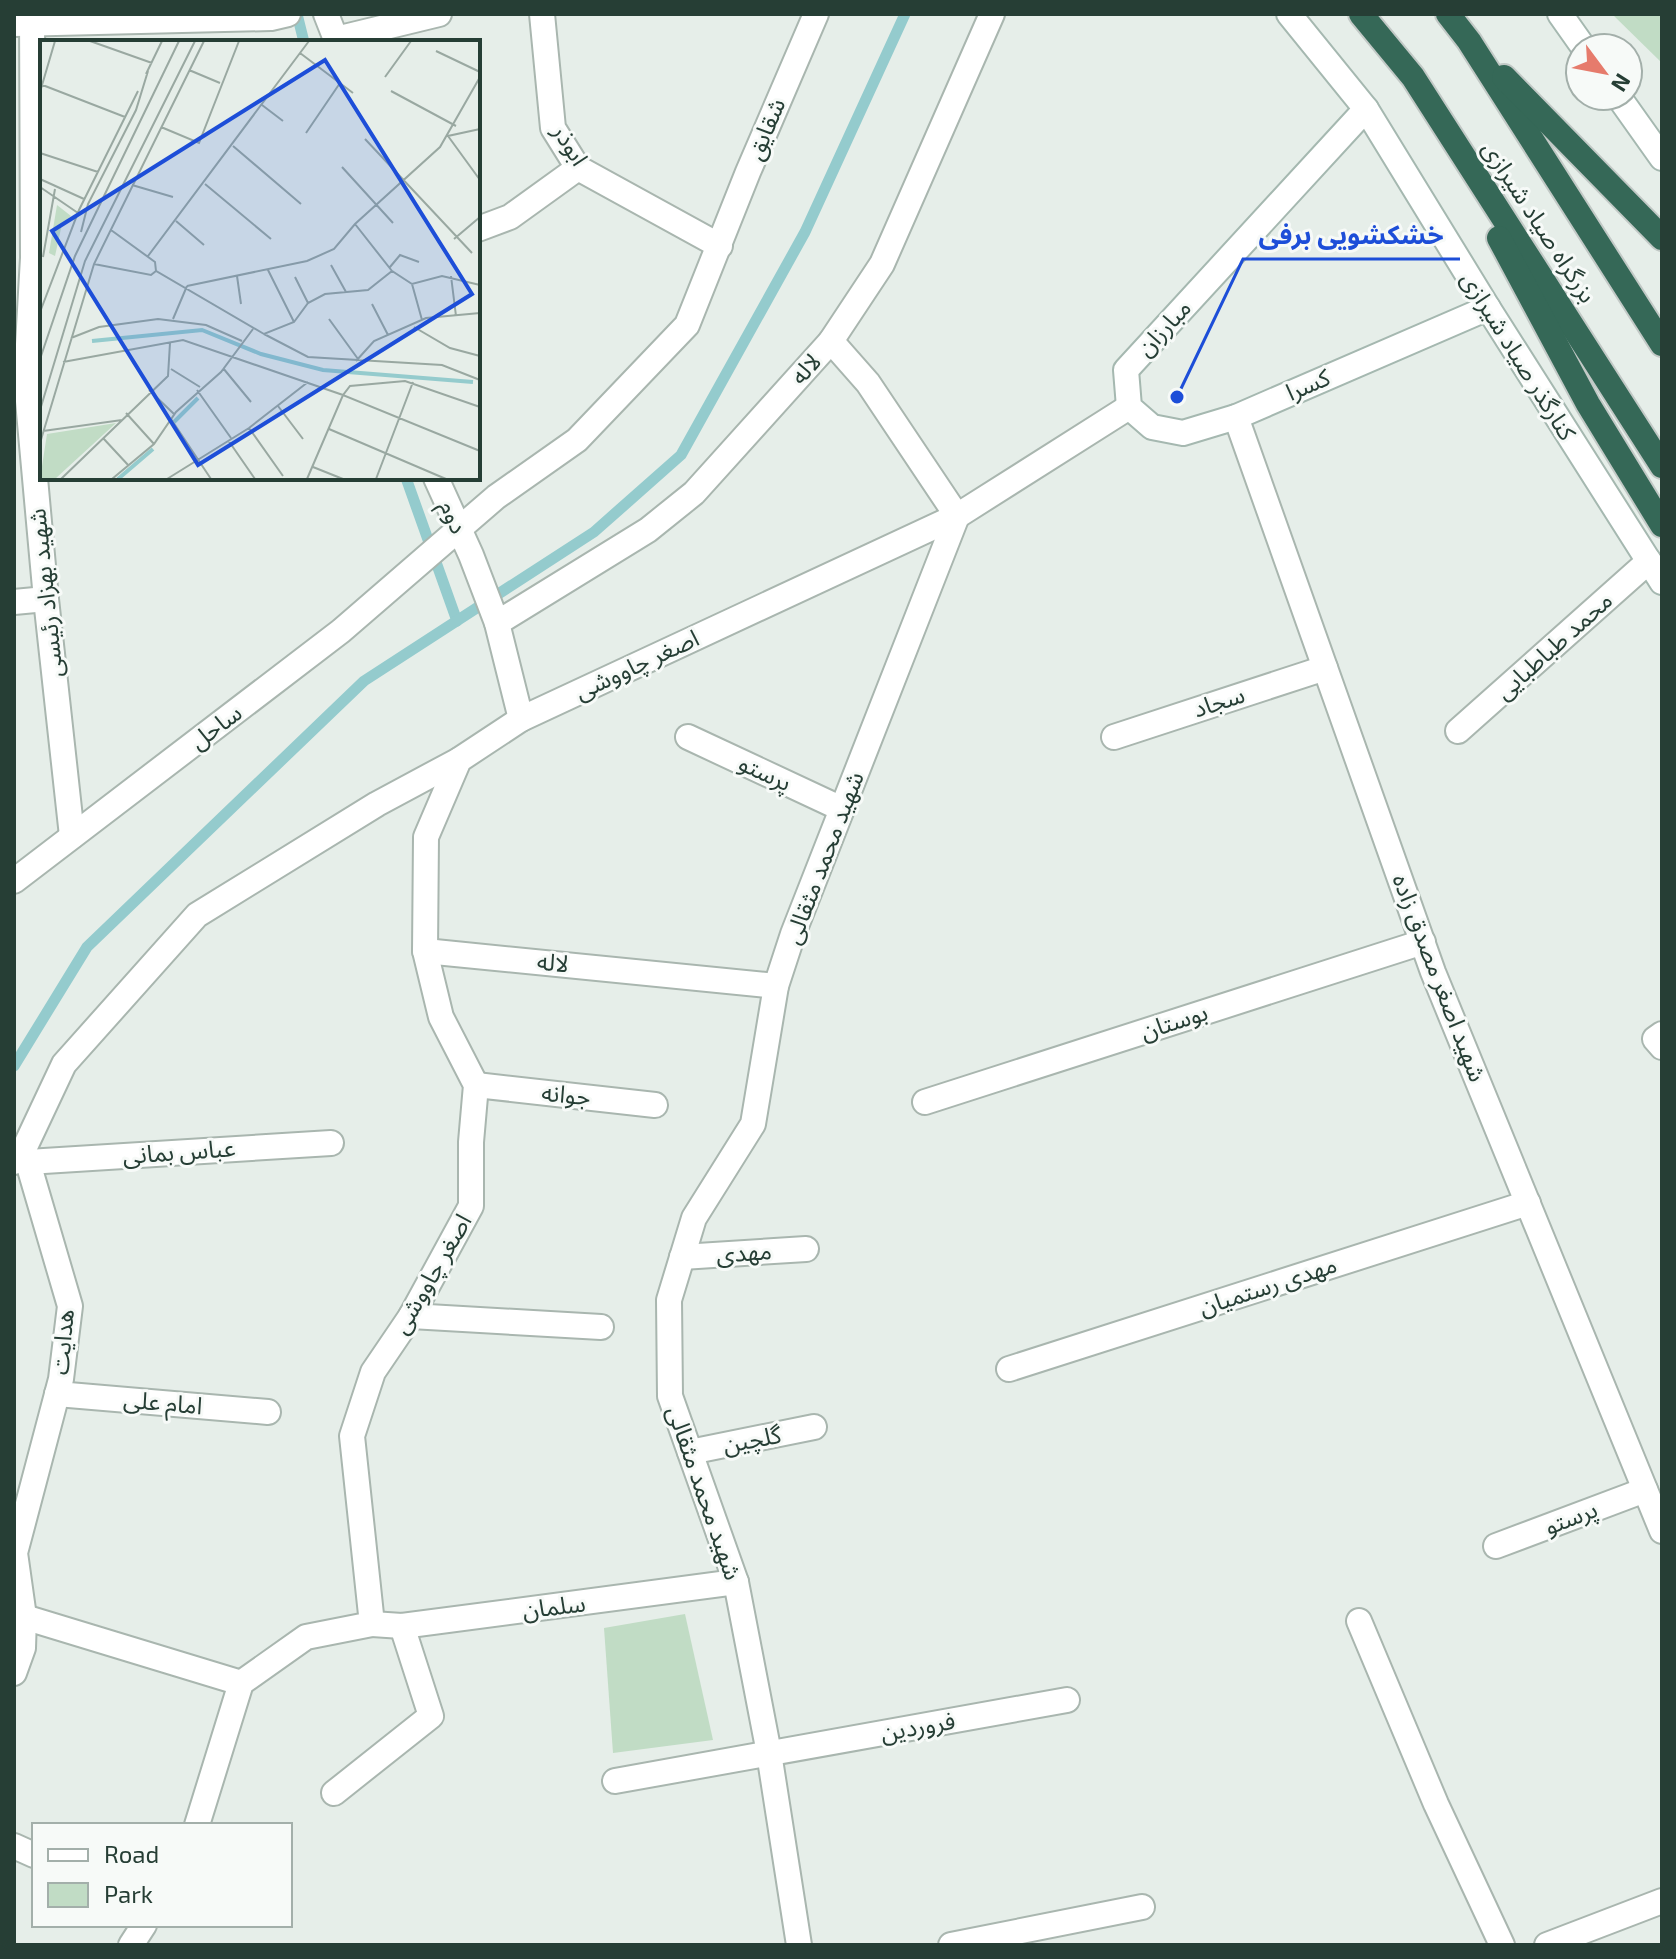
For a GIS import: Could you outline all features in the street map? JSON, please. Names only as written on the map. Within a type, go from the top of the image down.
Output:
[{"type":"highway","name":"بزرگراه صیاد شیرازی","points":[[1361,14],[1413,77],[1662,466]]},
{"type":"highway","name":"بزرگراه صیاد شیرازی","points":[[1448,14],[1469,41],[1662,344]]},
{"type":"highway","points":[[1469,41],[1662,238]]},
{"type":"highway","points":[[1413,77],[1588,404],[1662,525]]},
{"type":"street","points":[[326,14],[337,40],[439,14]]},
{"type":"street","name":"ابوذر","points":[[542,14],[553,128],[578,168],[720,246]]},
{"type":"street","name":"شقایق","points":[[720,246],[748,172],[816,14]]},
{"type":"street","name":"لاله","points":[[497,623],[648,530],[694,493],[831,341],[882,264],[992,14]]},
{"type":"street","name":"کنارگذر صیاد شیرازی","points":[[1289,14],[1366,109],[1662,582]]},
{"type":"street","points":[[1560,14],[1573,32]]},
{"type":"street","points":[[26,21],[280,16]]},
{"type":"street","name":"شهید بهزاد رئیسی","points":[[26,21],[30,247],[20,379],[72,836]]},
{"type":"street","name":"مبارزان","points":[[1129,407],[1126,370],[1366,109]]},
{"type":"street","points":[[1629,112],[1662,158]]},
{"type":"street","points":[[480,228],[510,217],[578,168]]},
{"type":"street","points":[[452,534],[496,497],[577,440],[687,325],[720,246]]},
{"type":"street","name":"کسرا","points":[[1129,407],[1152,427],[1183,433],[1236,417],[1488,308]]},
{"type":"street","points":[[831,341],[868,383],[957,516],[1129,407]]},
{"type":"street","name":"شهید اصغر مصدق زاده","points":[[1236,417],[1423,942],[1662,1531]]},
{"type":"street","name":"دوم","points":[[437,480],[452,534],[471,555],[497,623],[521,719]]},
{"type":"street","name":"اصغر چاووشی","points":[[22,1157],[64,1064],[197,915],[377,804],[459,760],[521,719],[957,516]]},
{"type":"street","name":"شهید محمد مثقالی","points":[[799,1945],[769,1753],[736,1582],[670,1396],[669,1300],[694,1218],[753,1124],[776,986],[793,934],[957,516]]},
{"type":"street","name":"ساحل","points":[[14,881],[341,631],[452,534]]},
{"type":"street","name":"محمد طباطبایی","points":[[1458,731],[1649,561]]},
{"type":"street","points":[[14,602],[46,599]]},
{"type":"street","name":"سجاد","points":[[1114,737],[1325,668]]},
{"type":"street","name":"پرستو","points":[[688,737],[842,809]]},
{"type":"street","points":[[459,760],[426,837],[425,951],[441,1017],[476,1085]]},
{"type":"street","name":"بوستان","points":[[925,1102],[1423,942]]},
{"type":"street","name":"لاله","points":[[425,951],[776,986]]},
{"type":"street","name":"اصغر چاووشی","points":[[372,1624],[352,1436],[373,1372],[411,1316],[471,1206],[471,1142],[476,1085]]},
{"type":"street","name":"جوانه","points":[[476,1085],[655,1105]]},
{"type":"street","name":"عباس بمانی","points":[[22,1157],[331,1143]]},
{"type":"street","name":"هدایت","points":[[14,1554],[57,1394],[70,1306],[22,1157]]},
{"type":"street","name":"مهدی رستمیان","points":[[1009,1369],[1528,1203]]},
{"type":"street","name":"مهدی","points":[[682,1257],[806,1249]]},
{"type":"street","points":[[411,1316],[601,1327]]},
{"type":"street","name":"امام علی","points":[[57,1394],[268,1412]]},
{"type":"street","name":"گلچین","points":[[690,1452],[814,1427]]},
{"type":"street","name":"پرستو","points":[[1496,1546],[1645,1490]]},
{"type":"street","points":[[14,1554],[24,1617],[23,1648],[14,1673]]},
{"type":"street","name":"سلمان","points":[[372,1624],[402,1626],[736,1582]]},
{"type":"street","points":[[24,1617],[241,1683]]},
{"type":"street","points":[[1359,1621],[1436,1804],[1502,1945]]},
{"type":"street","points":[[198,1823],[241,1683],[306,1637],[372,1624]]},
{"type":"street","points":[[334,1793],[431,1716],[402,1626]]},
{"type":"street","name":"فروردین","points":[[615,1781],[1067,1700]]},
{"type":"street","points":[[1547,1945],[1662,1901]]},
{"type":"street","points":[[951,1945],[1142,1907]]},
{"type":"street","points":[[131,1945],[143,1927]]},
{"type":"green space","points":[[1612,14],[1662,14],[1662,63],[1644,45],[1644,32],[1630,32]]},
{"type":"green space","points":[[685,1614],[713,1740],[613,1753],[604,1628]]},
{"type":"waterway","points":[[297,14],[304,40]]},
{"type":"waterway","points":[[14,1066],[87,947],[364,681],[594,532],[681,455],[805,232],[905,14]]},
{"type":"waterway","points":[[407,480],[457,621]]},
{"type":"place","name":"خشکشویی برفی","points":[[1177,397]]}]
